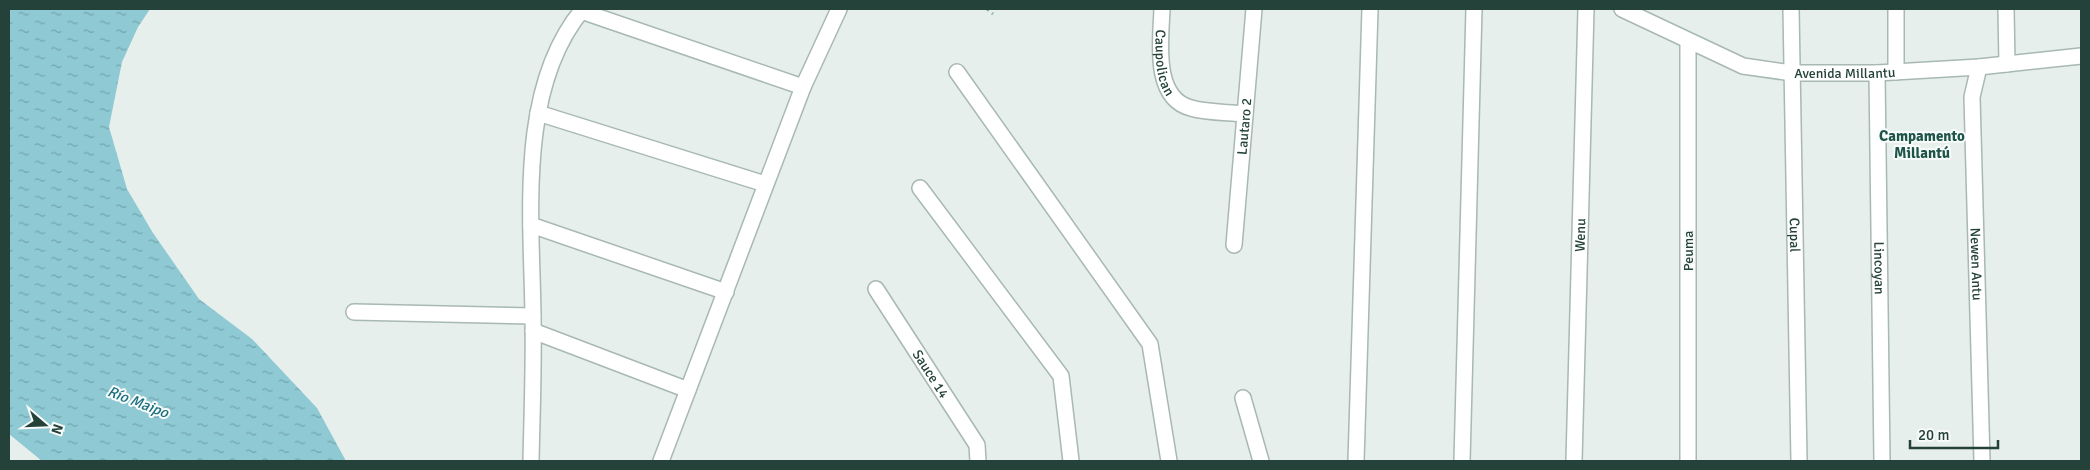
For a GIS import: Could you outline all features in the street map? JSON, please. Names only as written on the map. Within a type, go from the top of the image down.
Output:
[{"type":"street","points":[[661,461],[765,184],[804,86],[839,9]]},
{"type":"street","name":"Caupolican","points":[[1162,9],[1160,64],[1164,80],[1172,95],[1190,108],[1245,114]]},
{"type":"street","name":"Lautaro 2","points":[[1234,245],[1254,9]]},
{"type":"street","points":[[1356,461],[1370,9]]},
{"type":"street","points":[[1462,461],[1474,9]]},
{"type":"street","name":"Wenu","points":[[1574,461],[1586,9]]},
{"type":"street","name":"Avenida Millantu","points":[[1622,9],[1743,66],[1792,73],[1877,74],[1980,67],[2081,56]]},
{"type":"street","name":"Cupal","points":[[1791,9],[1799,461]]},
{"type":"street","points":[[1896,9],[1896,72]]},
{"type":"street","points":[[2006,9],[2007,64]]},
{"type":"street","points":[[531,461],[533,324],[532,151],[538,113],[552,62],[565,36],[582,10],[804,86]]},
{"type":"street","name":"Peuma","points":[[1688,41],[1688,461]]},
{"type":"street","name":"Newen Antu","points":[[1980,67],[1972,97],[1982,461]]},
{"type":"street","points":[[957,72],[1150,344],[1169,461]]},
{"type":"street","name":"Lincoyan","points":[[1877,74],[1882,461]]},
{"type":"street","points":[[538,113],[765,184]]},
{"type":"street","points":[[920,188],[1061,376],[1071,461]]},
{"type":"street","points":[[531,225],[726,292]]},
{"type":"street","name":"Sauce 14","points":[[876,289],[976,445],[978,461]]},
{"type":"street","points":[[354,312],[533,324],[688,390]]},
{"type":"street","points":[[1243,398],[1261,461]]},
{"type":"path","points":[[987,9],[993,14]]},
{"type":"water","name":"Río Maipo","points":[[9,9],[150,9],[138,27],[122,62],[109,127],[127,189],[153,233],[199,299],[252,339],[317,408],[346,461],[42,461],[9,434]]},
{"type":"district","name":"Campamento Millantú","points":[[1922,144]]}]
